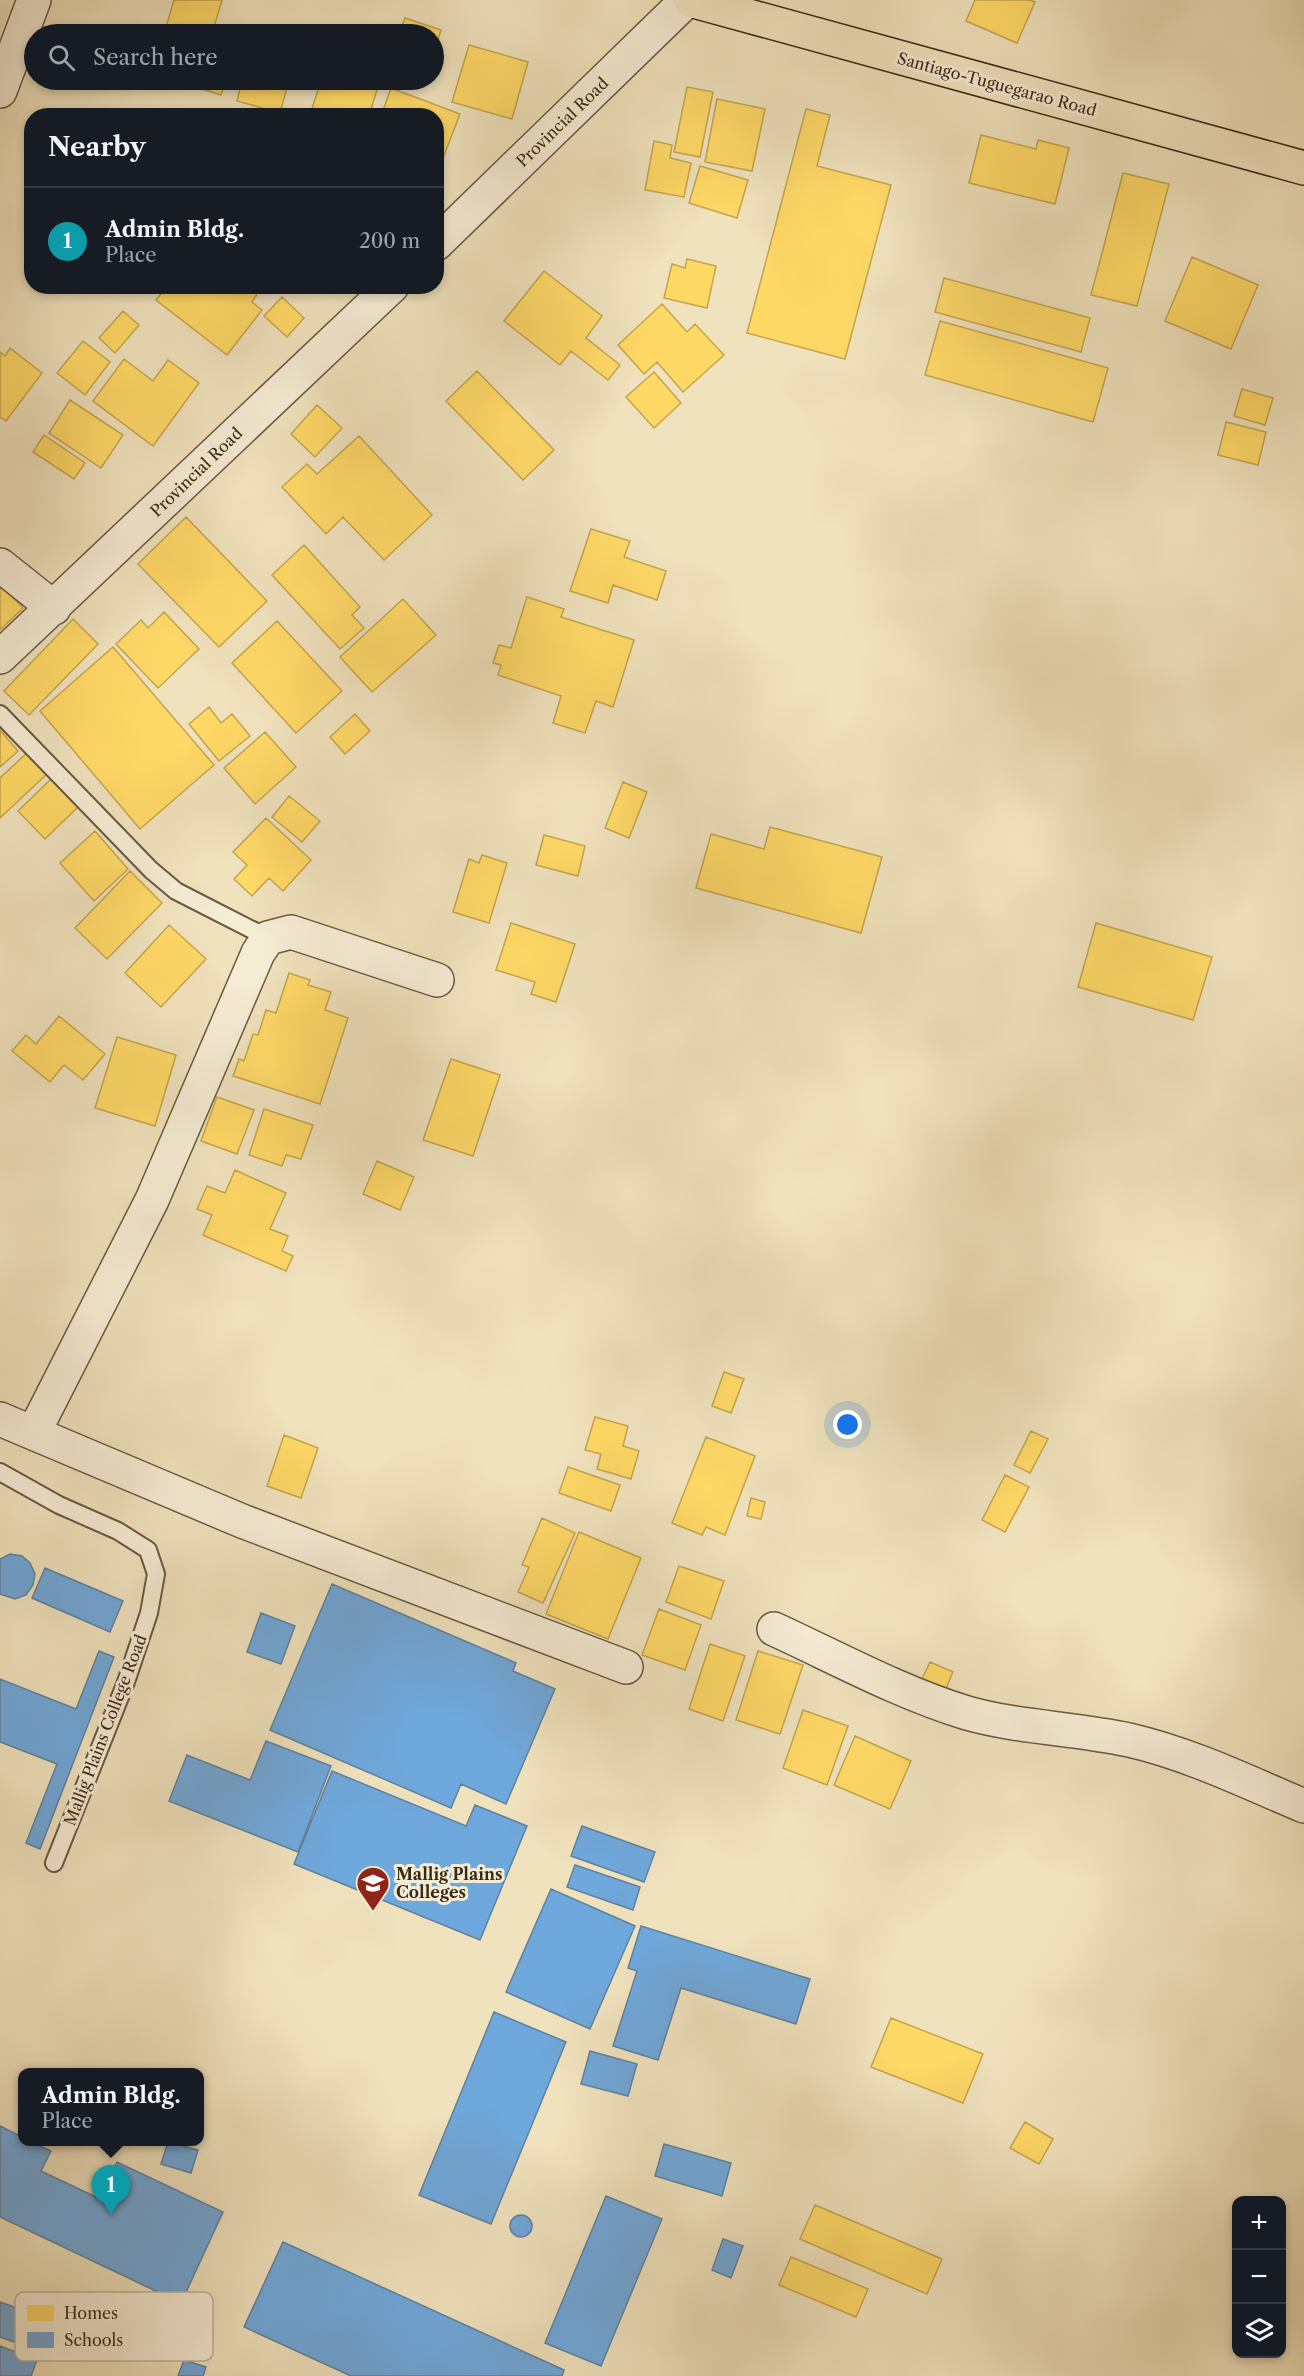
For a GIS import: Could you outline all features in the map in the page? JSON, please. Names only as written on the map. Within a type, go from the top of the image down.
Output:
[{"type":"highway","name":"Santiago-Tuguegarao Road","points":[[688,0],[1304,168]]},
{"type":"street","points":[[25,24],[34,0]]},
{"type":"street","name":"Provincial Road","points":[[444,236],[688,0]]},
{"type":"street","points":[[0,91],[24,27]]},
{"type":"street","name":"Provincial Road","points":[[0,657],[384,294]]},
{"type":"street","points":[[0,566],[54,608]]},
{"type":"street","points":[[34,1432],[152,1200],[258,953],[268,938],[291,932],[437,980]]},
{"type":"street","points":[[0,1419],[242,1521],[626,1667]]},
{"type":"street","points":[[774,1629],[904,1689],[965,1712],[1002,1722],[1130,1740],[1197,1761],[1304,1806]]},
{"type":"lane","points":[[0,714],[151,870],[176,891],[268,938]]},
{"type":"lane","name":"Mallig Plains College Road","points":[[0,1472],[59,1504],[118,1531],[148,1550],[156,1574],[149,1613],[126,1682],[54,1863]]},
{"type":"building: Homes","points":[[174,0],[222,0],[215,24],[167,24]]},
{"type":"building: Homes","points":[[975,0],[1030,0],[1035,2],[1017,43],[966,21]]},
{"type":"building: Homes","points":[[405,18],[423,24],[403,24]]},
{"type":"building: Homes","points":[[469,45],[528,62],[512,119],[452,102]]},
{"type":"building: Homes","points":[[687,87],[713,92],[700,157],[674,152]]},
{"type":"building: Homes","points":[[205,90],[223,90],[221,95]]},
{"type":"building: Homes","points":[[240,90],[286,90],[281,108],[262,108],[237,101]]},
{"type":"building: Homes","points":[[318,90],[377,90],[371,108],[312,108]]},
{"type":"building: Homes","points":[[390,90],[396,90],[460,114],[444,155],[444,108],[384,108]]},
{"type":"building: Homes","points":[[717,99],[765,109],[752,171],[705,162]]},
{"type":"building: Homes","points":[[806,109],[830,115],[817,166],[891,185],[845,359],[747,333]]},
{"type":"building: Homes","points":[[981,135],[1036,149],[1038,140],[1069,148],[1055,204],[969,183]]},
{"type":"building: Homes","points":[[654,141],[672,145],[670,158],[691,163],[684,197],[645,190]]},
{"type":"building: Homes","points":[[700,166],[748,180],[737,218],[689,203]]},
{"type":"building: Homes","points":[[1123,173],[1169,184],[1137,306],[1091,295]]},
{"type":"building: Homes","points":[[1192,257],[1258,285],[1231,349],[1165,321]]},
{"type":"building: Homes","points":[[687,259],[716,266],[707,308],[664,298],[672,264],[685,268]]},
{"type":"building: Homes","points":[[544,271],[602,316],[586,338],[620,365],[608,380],[571,351],[560,365],[504,321]]},
{"type":"building: Homes","points":[[944,278],[1090,318],[1081,352],[935,312]]},
{"type":"building: Homes","points":[[161,294],[257,294],[252,302],[262,310],[227,355],[156,300]]},
{"type":"building: Homes","points":[[282,297],[304,318],[287,337],[264,316]]},
{"type":"building: Homes","points":[[662,304],[687,332],[695,324],[724,355],[683,392],[657,362],[644,374],[618,345]]},
{"type":"building: Homes","points":[[123,311],[139,325],[115,353],[99,338]]},
{"type":"building: Homes","points":[[940,321],[1108,368],[1093,422],[925,375]]},
{"type":"building: Homes","points":[[83,341],[110,362],[85,395],[57,373]]},
{"type":"building: Homes","points":[[10,348],[42,373],[6,421],[0,417],[0,352],[5,356]]},
{"type":"building: Homes","points":[[124,359],[153,381],[168,360],[199,383],[153,446],[93,401]]},
{"type":"building: Homes","points":[[477,371],[554,450],[523,480],[446,401]]},
{"type":"building: Homes","points":[[654,372],[681,403],[654,428],[626,397]]},
{"type":"building: Homes","points":[[1242,389],[1273,398],[1265,425],[1234,416]]},
{"type":"building: Homes","points":[[70,400],[123,435],[101,468],[49,433]]},
{"type":"building: Homes","points":[[317,405],[342,428],[315,457],[291,434]]},
{"type":"building: Homes","points":[[1226,422],[1266,432],[1258,465],[1218,455]]},
{"type":"building: Homes","points":[[44,435],[85,463],[74,479],[33,452]]},
{"type":"building: Homes","points":[[359,436],[432,515],[384,560],[343,517],[326,534],[282,487],[307,464],[317,474]]},
{"type":"building: Homes","points":[[186,517],[267,601],[219,647],[138,564]]},
{"type":"building: Homes","points":[[591,529],[630,541],[624,557],[666,571],[657,600],[613,585],[608,603],[570,591]]},
{"type":"building: Homes","points":[[304,545],[360,607],[352,615],[364,628],[340,649],[272,575]]},
{"type":"building: Homes","points":[[0,584],[23,608],[0,630]]},
{"type":"building: Homes","points":[[527,597],[564,609],[561,617],[634,640],[613,707],[596,701],[585,733],[553,723],[561,696],[498,675],[501,665],[493,663],[499,645],[511,648]]},
{"type":"building: Homes","points":[[403,599],[436,635],[372,692],[340,657]]},
{"type":"building: Homes","points":[[164,612],[199,649],[158,688],[116,644],[141,620],[148,628]]},
{"type":"building: Homes","points":[[73,619],[98,644],[29,715],[4,691]]},
{"type":"building: Homes","points":[[277,621],[342,691],[296,733],[232,663]]},
{"type":"building: Homes","points":[[113,647],[214,765],[140,829],[40,711]]},
{"type":"building: Homes","points":[[209,707],[221,723],[232,714],[250,736],[219,761],[189,724]]},
{"type":"building: Homes","points":[[355,714],[370,731],[345,754],[330,737]]},
{"type":"building: Homes","points":[[0,730],[18,751],[0,767]]},
{"type":"building: Homes","points":[[265,732],[296,767],[255,804],[224,768]]},
{"type":"building: Homes","points":[[29,751],[49,772],[0,818],[0,778]]},
{"type":"building: Homes","points":[[51,779],[79,806],[45,839],[18,811]]},
{"type":"building: Homes","points":[[623,782],[647,792],[629,838],[605,828]]},
{"type":"building: Homes","points":[[289,796],[320,821],[302,842],[272,817]]},
{"type":"building: Homes","points":[[266,818],[311,860],[283,891],[269,878],[252,896],[234,879],[247,865],[233,852]]},
{"type":"building: Homes","points":[[770,827],[882,857],[861,933],[696,888],[711,834],[764,849]]},
{"type":"building: Homes","points":[[95,831],[128,869],[94,901],[60,863]]},
{"type":"building: Homes","points":[[544,835],[585,846],[578,876],[536,865]]},
{"type":"building: Homes","points":[[482,855],[507,863],[489,923],[453,912],[469,859],[479,863]]},
{"type":"building: Homes","points":[[130,871],[162,903],[107,959],[75,928]]},
{"type":"building: Homes","points":[[511,923],[575,944],[556,1002],[531,994],[535,982],[496,970]]},
{"type":"building: Homes","points":[[1096,923],[1212,957],[1193,1020],[1078,987]]},
{"type":"building: Homes","points":[[169,925],[206,959],[161,1007],[125,973]]},
{"type":"building: Homes","points":[[289,973],[310,980],[308,985],[331,992],[325,1010],[348,1018],[320,1104],[233,1076],[239,1059],[244,1061],[253,1034],[258,1035],[266,1010],[276,1013]]},
{"type":"building: Homes","points":[[59,1016],[105,1054],[83,1080],[64,1065],[50,1082],[12,1051],[26,1035],[36,1044]]},
{"type":"building: Homes","points":[[117,1037],[176,1055],[155,1126],[95,1108]]},
{"type":"building: Homes","points":[[451,1059],[500,1075],[473,1156],[423,1140]]},
{"type":"building: Homes","points":[[217,1097],[254,1110],[237,1154],[201,1141]]},
{"type":"building: Homes","points":[[264,1109],[313,1125],[301,1159],[286,1155],[282,1166],[249,1155]]},
{"type":"building: Homes","points":[[377,1161],[414,1177],[400,1210],[363,1194]]},
{"type":"building: Homes","points":[[235,1170],[286,1193],[270,1229],[288,1236],[282,1251],[293,1256],[286,1271],[203,1235],[212,1215],[197,1209],[207,1186],[225,1193]]},
{"type":"building: Homes","points":[[724,1372],[744,1379],[731,1413],[712,1406]]},
{"type":"building: Homes","points":[[595,1417],[628,1426],[623,1446],[639,1451],[631,1479],[597,1469],[601,1454],[585,1450]]},
{"type":"building: Homes","points":[[1031,1431],[1048,1439],[1030,1473],[1014,1465]]},
{"type":"building: Homes","points":[[284,1435],[318,1448],[301,1498],[267,1486]]},
{"type":"building: Homes","points":[[706,1437],[755,1456],[725,1535],[706,1527],[702,1535],[672,1523]]},
{"type":"building: Homes","points":[[568,1467],[620,1485],[611,1511],[559,1493]]},
{"type":"building: Homes","points":[[1005,1475],[1029,1487],[1005,1532],[982,1520]]},
{"type":"building: Homes","points":[[751,1498],[765,1502],[761,1519],[747,1516]]},
{"type":"building: Homes","points":[[542,1518],[575,1533],[543,1603],[518,1592],[529,1567],[522,1565]]},
{"type":"building: Homes","points":[[579,1532],[641,1558],[608,1639],[546,1614]]},
{"type":"building: Homes","points":[[679,1566],[724,1581],[711,1619],[666,1602]]},
{"type":"building: Homes","points":[[659,1609],[701,1625],[685,1670],[642,1655]]},
{"type":"building: Homes","points":[[710,1644],[745,1656],[723,1721],[689,1709]]},
{"type":"building: Homes","points":[[758,1651],[803,1665],[780,1734],[736,1720]]},
{"type":"building: Homes","points":[[930,1662],[953,1672],[945,1691],[921,1681]]},
{"type":"building: Homes","points":[[803,1710],[848,1726],[827,1785],[783,1768]]},
{"type":"building: Homes","points":[[855,1736],[911,1761],[890,1809],[834,1785]]},
{"type":"building: Homes","points":[[891,2018],[983,2054],[963,2103],[871,2067]]},
{"type":"building: Homes","points":[[1025,2122],[1053,2139],[1039,2164],[1010,2148]]},
{"type":"building: Homes","points":[[815,2205],[942,2259],[927,2294],[800,2239]]},
{"type":"building: Homes","points":[[791,2257],[868,2289],[856,2317],[779,2285]]},
{"type":"building: Schools","points":[[10,1554],[22,1556],[30,1563],[35,1574],[33,1585],[26,1595],[15,1599],[0,1594],[0,1559]]},
{"type":"building: Schools","points":[[45,1568],[123,1601],[110,1632],[32,1598]]},
{"type":"building: Schools","points":[[332,1584],[516,1663],[513,1671],[555,1689],[506,1804],[461,1784],[451,1808],[270,1730]]},
{"type":"building: Schools","points":[[261,1613],[295,1626],[281,1664],[247,1652]]},
{"type":"building: Schools","points":[[99,1651],[114,1657],[40,1849],[26,1843],[57,1764],[0,1742],[0,1679],[76,1709]]},
{"type":"building: Schools","points":[[266,1741],[331,1766],[298,1852],[169,1801],[187,1755],[250,1780]]},
{"type":"building: Schools","points":[[332,1771],[466,1826],[475,1805],[527,1826],[480,1940],[294,1864]]},
{"type":"building: Schools","points":[[582,1826],[655,1852],[644,1882],[571,1856]]},
{"type":"building: Schools","points":[[575,1865],[640,1887],[633,1910],[567,1887]]},
{"type":"building: Schools","points":[[551,1889],[635,1926],[590,2029],[506,1992]]},
{"type":"building: Schools","points":[[641,1926],[810,1979],[796,2024],[681,1988],[658,2060],[613,2046],[637,1971],[628,1968]]},
{"type":"building: Schools","points":[[494,2012],[566,2042],[491,2224],[419,2195]]},
{"type":"building: Schools","points":[[590,2051],[637,2064],[628,2096],[581,2084]]},
{"type":"building: Schools","points":[[0,2126],[18,2135],[18,2146],[40,2146],[51,2151],[41,2171],[100,2199],[117,2162],[223,2212],[186,2292],[158,2292],[0,2217]]},
{"type":"building: Schools","points":[[664,2144],[731,2163],[722,2196],[655,2176]]},
{"type":"building: Schools","points":[[167,2146],[183,2146],[198,2150],[191,2173],[161,2164]]},
{"type":"building: Schools","points":[[606,2196],[662,2219],[601,2366],[545,2343]]},
{"type":"building: Schools","points":[[521,2215],[531,2222],[532,2226],[525,2236],[521,2237],[511,2230],[510,2226],[517,2216]]},
{"type":"building: Schools","points":[[723,2239],[743,2246],[731,2278],[712,2270]]},
{"type":"building: Schools","points":[[283,2242],[564,2370],[562,2376],[351,2376],[244,2327]]},
{"type":"building: Schools","points":[[0,2302],[15,2307],[15,2342],[0,2337]]},
{"type":"building: Schools","points":[[0,2346],[15,2352],[15,2361],[37,2361],[31,2376],[0,2376]]},
{"type":"building: Schools","points":[[184,2361],[206,2367],[203,2376],[178,2376]]},
{"type":"place","name":"Mallig Plains Colleges","points":[[373,1912]]},
{"type":"place","name":"Admin Bldg.","points":[[111,2215]]}]
